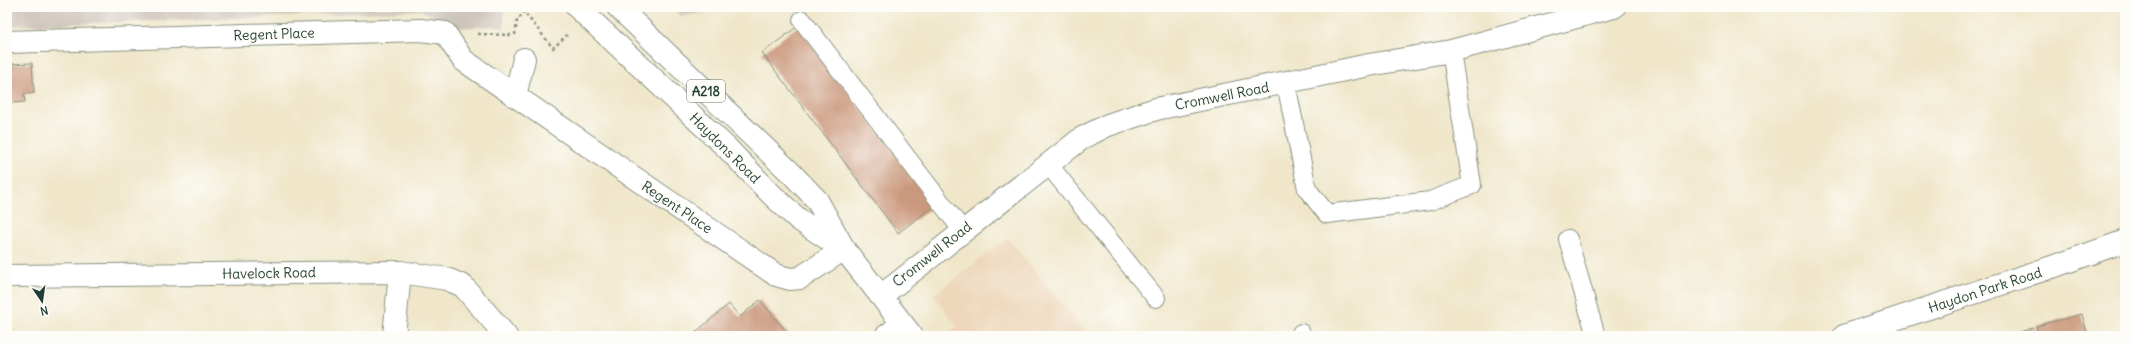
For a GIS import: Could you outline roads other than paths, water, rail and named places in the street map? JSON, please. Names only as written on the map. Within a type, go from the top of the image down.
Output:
[{"type":"street","name":"Haydons Road","points":[[577,7],[727,148],[771,194],[798,219],[844,249]]},
{"type":"street","name":"Haydons Road","points":[[618,7],[793,174],[817,200],[844,249],[881,296],[900,332]]},
{"type":"street","name":"Cromwell Road","points":[[881,296],[962,230],[1082,138],[1108,125],[1156,109],[1369,65],[1451,51],[1614,7]]},
{"type":"street","name":"Regent Place","points":[[7,42],[420,30],[445,33],[463,60],[776,275],[790,279],[800,278],[844,249]]},
{"type":"street","points":[[514,96],[524,58]]},
{"type":"street","name":"Haydon Park Road","points":[[1844,336],[2058,266],[2125,241]]},
{"type":"street","points":[[394,336],[400,272]]},
{"type":"street","name":"Havelock Road","points":[[7,276],[400,272],[447,278],[463,286],[506,336]]},
{"type":"lane","points":[[802,20],[962,230]]},
{"type":"lane","points":[[1286,83],[1307,189],[1326,214],[1430,202],[1472,185],[1451,51]]},
{"type":"lane","points":[[1048,164],[1156,298]]},
{"type":"lane","points":[[1568,239],[1596,336]]}]
